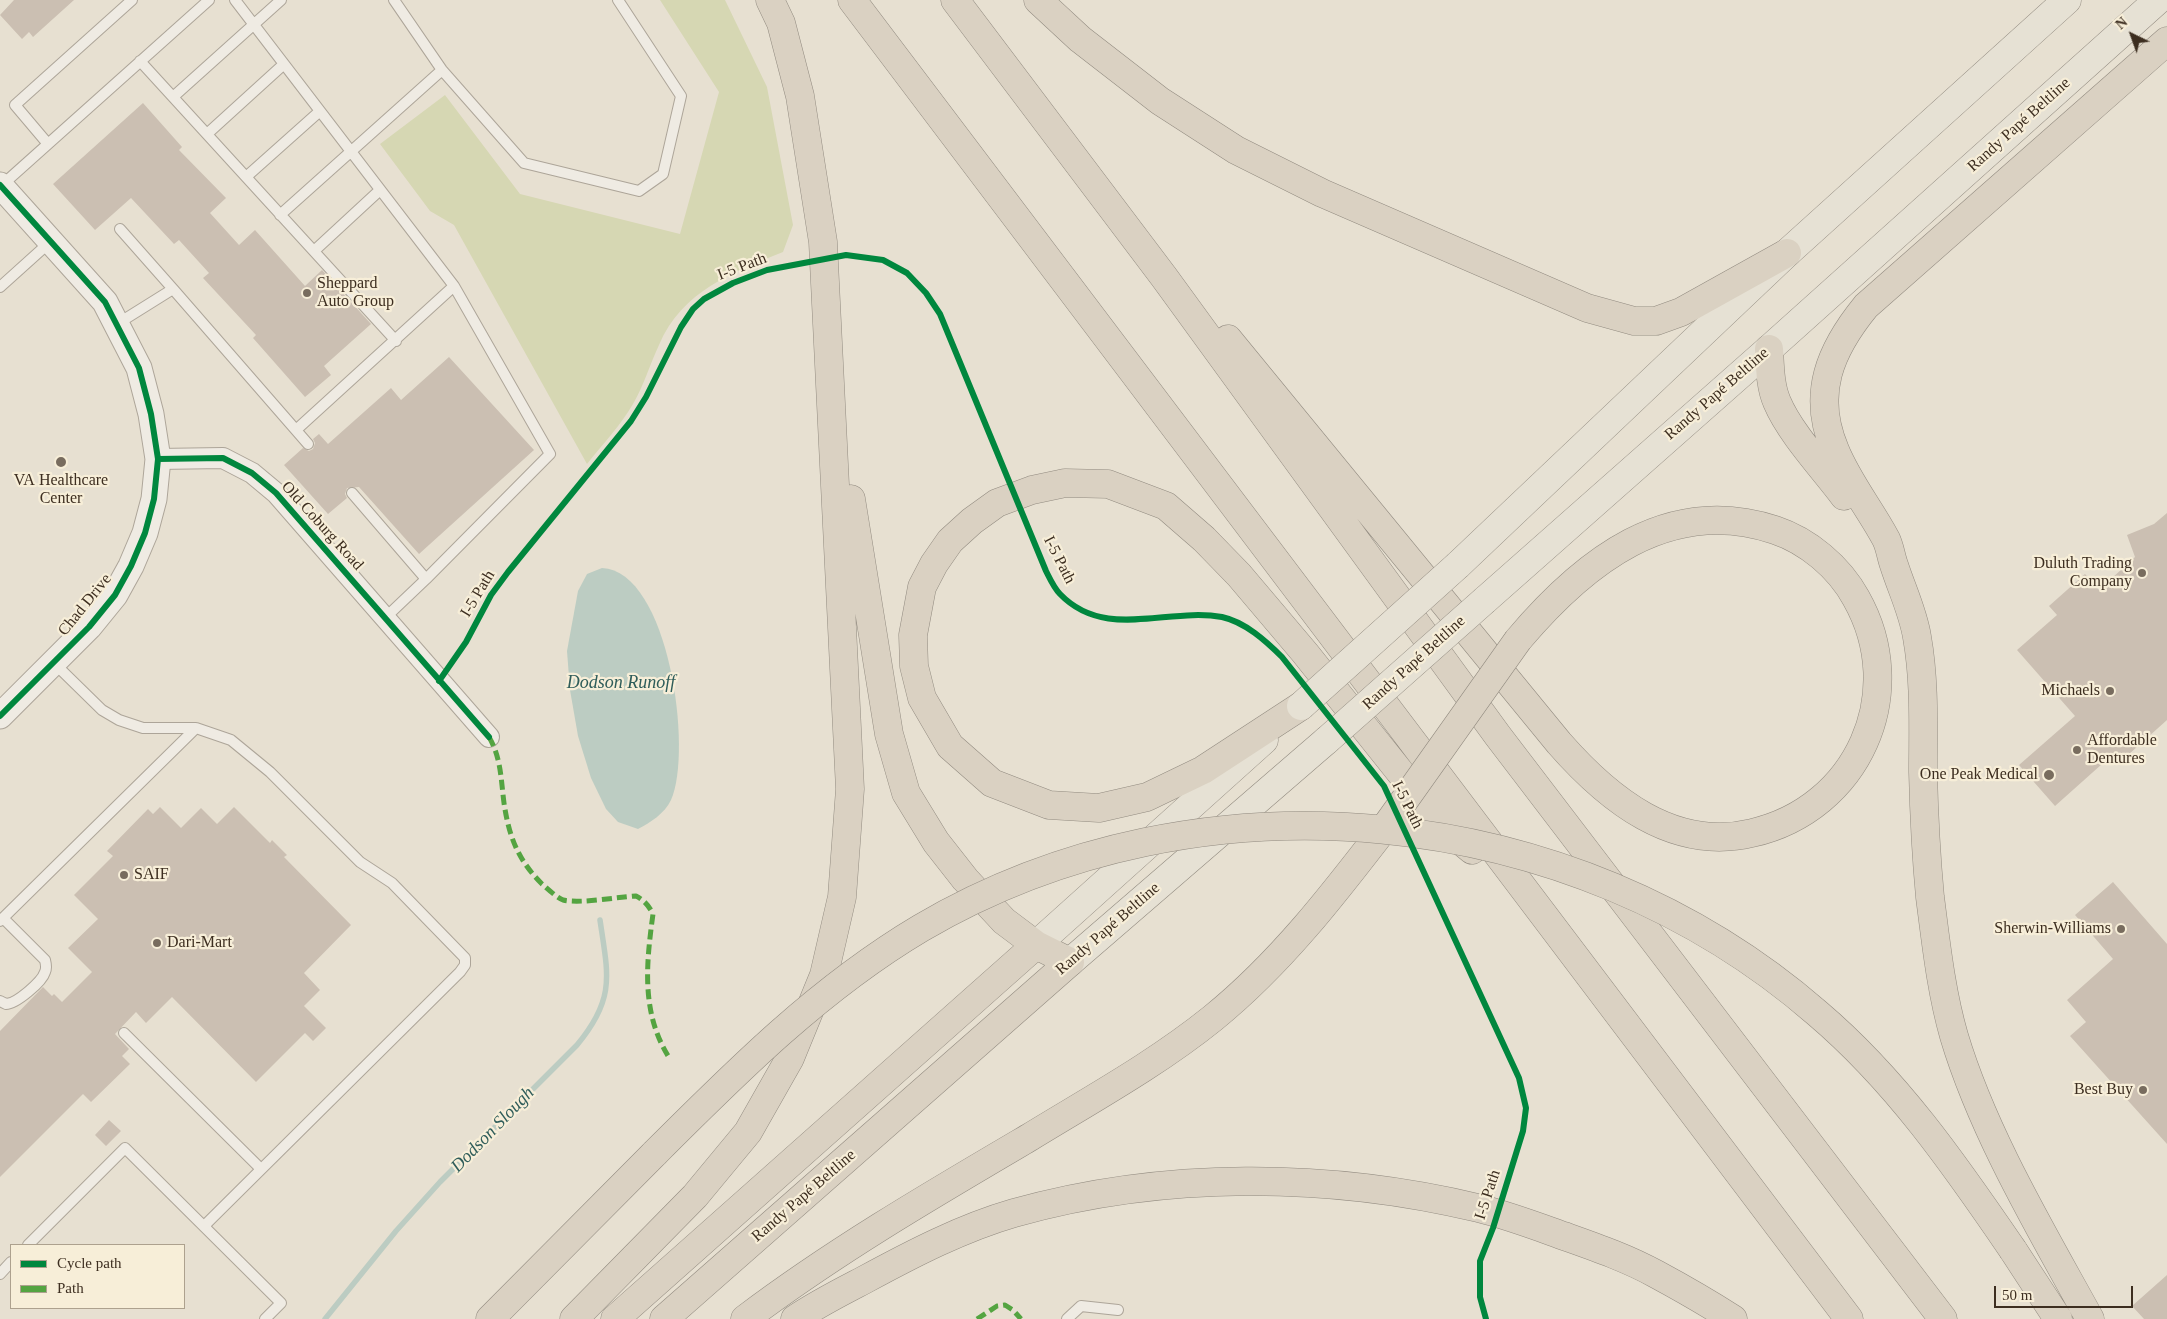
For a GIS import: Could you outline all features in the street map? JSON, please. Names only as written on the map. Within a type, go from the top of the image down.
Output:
[{"type":"highway","points":[[574,1319],[695,1196],[748,1132],[790,1058],[824,974],[842,897],[850,789],[823,242],[800,96],[781,23],[770,0]]},
{"type":"highway","points":[[852,0],[1849,1319]]},
{"type":"highway","points":[[955,0],[1164,277],[1498,736],[1943,1319]]},
{"type":"highway","points":[[1038,0],[1080,40],[1160,101],[1236,150],[1340,201],[1587,308],[1634,321],[1656,321],[1681,312],[1787,253]]},
{"type":"highway","points":[[2090,1319],[2042,1232],[1988,1124],[1954,1035],[1942,980],[1925,844],[1921,662],[1910,604],[1894,566],[1887,542],[1839,459],[1826,425],[1823,401],[1828,371],[1838,346],[1850,325],[1866,306],[2167,41]]},
{"type":"highway","points":[[745,1319],[804,1276],[882,1224],[1115,1086],[1156,1060],[1214,1018],[1259,976],[1307,925],[1389,822],[1518,640],[1544,610],[1568,586],[1614,552],[1645,535],[1700,520],[1753,523],[1784,533],[1814,551],[1833,568],[1856,598],[1869,626],[1876,663],[1877,692],[1874,714],[1862,748],[1855,762],[1836,786],[1796,817],[1764,831],[1730,836],[1687,833],[1669,828],[1629,809],[1595,782],[1571,757],[1236,346],[1164,277]]},
{"type":"highway","points":[[1769,349],[1776,401],[1787,421],[1859,515],[1879,547],[1894,566]]},
{"type":"highway","points":[[830,374],[889,734],[906,793],[936,842],[965,879],[1004,921],[1036,945],[1070,962]]},
{"type":"highway","points":[[1301,706],[1203,770],[1147,797],[1099,808],[1049,805],[992,783],[950,746],[922,698],[914,666],[913,635],[922,587],[934,564],[950,541],[972,521],[997,503],[1032,490],[1065,483],[1108,484],[1166,506],[1204,539],[1239,575],[1305,653],[1443,826],[1530,897]]},
{"type":"highway","points":[[490,1319],[743,1064],[840,983],[910,936],[983,896],[1047,871],[1144,842],[1246,828],[1318,825],[1355,826],[1455,839],[1545,862],[1608,884],[1644,900],[1735,951],[1785,986],[1817,1012],[1883,1077],[1942,1148],[2058,1319]]},
{"type":"highway","name":"Randy Papé Beltline","points":[[615,1319],[1036,945]]},
{"type":"highway","name":"Randy Papé Beltline","points":[[664,1319],[1070,962]]},
{"type":"highway","points":[[795,1319],[901,1260],[955,1235],[1013,1213],[1091,1195],[1219,1182],[1274,1181],[1392,1191],[1479,1208],[1599,1249],[1654,1273],[1733,1319]]},
{"type":"main road","name":"Randy Papé Beltline","points":[[1036,945],[1458,565],[1787,253],[2067,0]]},
{"type":"main road","name":"Randy Papé Beltline","points":[[1070,962],[1327,740],[1769,349],[2158,0]]},
{"type":"main road","points":[[2126,28],[2167,3]]},
{"type":"street","points":[[0,186],[105,302],[139,368],[151,414],[158,459]]},
{"type":"street","name":"Old Coburg Road","points":[[158,459],[223,458],[252,472],[276,494],[489,737]]},
{"type":"street","name":"Chad Drive","points":[[0,716],[89,627],[115,595],[132,566],[145,533],[154,499],[158,459]]},
{"type":"lane","points":[[48,144],[15,105],[132,0]]},
{"type":"lane","points":[[0,186],[209,0]]},
{"type":"lane","points":[[235,0],[454,286],[550,454],[385,618]]},
{"type":"lane","points":[[173,97],[281,0]]},
{"type":"lane","points":[[394,0],[442,70],[524,163],[639,191],[663,174],[681,96],[618,0]]},
{"type":"lane","points":[[140,61],[396,341]]},
{"type":"lane","points":[[207,134],[284,64]]},
{"type":"lane","points":[[280,215],[442,70]]},
{"type":"lane","points":[[246,177],[320,111]]},
{"type":"lane","points":[[314,251],[380,190]]},
{"type":"lane","points":[[120,229],[308,444]]},
{"type":"lane","points":[[0,288],[51,242]]},
{"type":"lane","points":[[296,430],[396,341],[454,286]]},
{"type":"lane","points":[[117,324],[173,289]]},
{"type":"lane","points":[[352,493],[426,579]]},
{"type":"lane","points":[[53,663],[102,710],[119,720],[143,728],[196,728],[223,736],[245,750],[360,862],[392,883],[464,958],[465,965],[460,972],[204,1226]]},
{"type":"lane","points":[[0,1000],[6,1004],[18,1001],[44,976],[46,966],[45,960],[2,920],[196,728]]},
{"type":"lane","points":[[124,1033],[261,1169]]},
{"type":"lane","points":[[29,1244],[125,1148],[281,1303],[265,1319]]},
{"type":"lane","points":[[0,1274],[10,1263]]},
{"type":"lane","points":[[1067,1319],[1081,1306],[1118,1310]]},
{"type":"green space","points":[[660,0],[725,0],[767,87],[793,225],[783,252],[728,276],[695,297],[681,310],[669,326],[659,345],[633,404],[587,464],[454,225],[430,211],[380,144],[445,95],[520,194],[680,234],[719,92]]},
{"type":"water","name":"Dodson Runoff","points":[[602,568],[625,577],[644,599],[659,630],[670,667],[677,706],[679,744],[677,776],[671,800],[657,817],[638,829],[618,822],[606,809],[591,778],[578,736],[570,690],[567,651],[578,591],[587,574]]},
{"type":"building","points":[[14,0],[74,0],[33,37],[29,32],[22,39],[0,15]]},
{"type":"building","points":[[143,103],[182,147],[179,150],[226,198],[210,213],[239,245],[255,230],[305,286],[322,270],[371,324],[324,366],[331,375],[305,397],[253,338],[256,335],[203,278],[209,273],[179,240],[174,244],[131,198],[95,230],[53,184]]},
{"type":"building","points":[[449,357],[534,450],[419,554],[359,487],[347,488],[345,494],[347,498],[328,514],[284,465],[303,448],[309,451],[313,449],[315,443],[313,439],[319,434],[328,444],[391,388],[401,400]]},
{"type":"building","name":"Michaels","points":[[2167,513],[2167,720],[2118,764],[2111,756],[2055,806],[2019,765],[2075,716],[2017,650],[2057,615],[2049,606],[2085,574],[2099,590],[2135,557],[2127,535],[2154,524]]},
{"type":"building","points":[[160,807],[181,828],[201,808],[217,824],[234,807],[270,843],[272,840],[287,855],[284,857],[351,925],[304,973],[320,990],[304,1006],[326,1028],[313,1041],[305,1033],[256,1082],[172,997],[146,1023],[136,1012],[115,1034],[129,1049],[122,1056],[130,1064],[91,1102],[83,1094],[0,1177],[0,1031],[43,987],[62,1002],[92,972],[68,948],[98,919],[74,895],[113,856],[107,851],[148,809],[153,814]]},
{"type":"building","name":"Best Buy","points":[[2113,882],[2167,944],[2167,1144],[2070,1036],[2086,1022],[2067,1000],[2113,959],[2075,915]]},
{"type":"building","points":[[109,1120],[121,1131],[106,1146],[95,1135]]},
{"type":"building","points":[[2167,1275],[2167,1319],[2144,1319],[2132,1306]]},
{"type":"waterway","name":"Dodson Slough","points":[[325,1319],[396,1231],[440,1182],[577,1045],[590,1028],[604,999],[606,986],[607,971],[600,920]]},
{"type":"marked path","points":[[489,737],[498,761],[506,815],[512,837],[521,857],[542,884],[560,899],[570,901],[636,896],[644,901],[653,914],[648,970],[650,1007],[654,1025],[670,1059]]},
{"type":"marked path","points":[[977,1319],[997,1306],[1005,1305],[1013,1310],[1021,1319]]},
{"type":"cycle path","points":[[0,185],[105,302],[139,368],[151,414],[158,459],[154,499],[145,533],[131,566],[115,595],[89,627],[0,716]]},
{"type":"cycle path","name":"I-5 Path","points":[[439,681],[466,642],[491,595],[631,421],[646,397],[681,327],[693,309],[704,299],[733,283],[767,270],[846,255],[883,260],[907,273],[926,293],[940,314],[1046,571],[1060,594],[1078,608],[1097,616],[1117,619],[1138,619],[1201,615],[1222,617],[1239,623],[1262,639],[1282,657],[1384,786],[1519,1078],[1526,1108],[1523,1131],[1493,1228],[1480,1261],[1480,1297],[1486,1319]]},
{"type":"cycle path","points":[[158,459],[223,458],[252,473],[276,493],[489,737]]},
{"type":"place","name":"Sheppard Auto Group","points":[[307,293]]},
{"type":"place","name":"VA Healthcare Center","points":[[61,462]]},
{"type":"place","name":"Duluth Trading Company","points":[[2142,573]]},
{"type":"place","name":"Michaels","points":[[2110,691]]},
{"type":"place","name":"Affordable Dentures","points":[[2077,750]]},
{"type":"place","name":"One Peak Medical","points":[[2049,775]]},
{"type":"place","name":"SAIF","points":[[124,875]]},
{"type":"place","name":"Sherwin-Williams","points":[[2121,929]]},
{"type":"place","name":"Dari-Mart","points":[[157,943]]},
{"type":"place","name":"Best Buy","points":[[2143,1090]]}]
